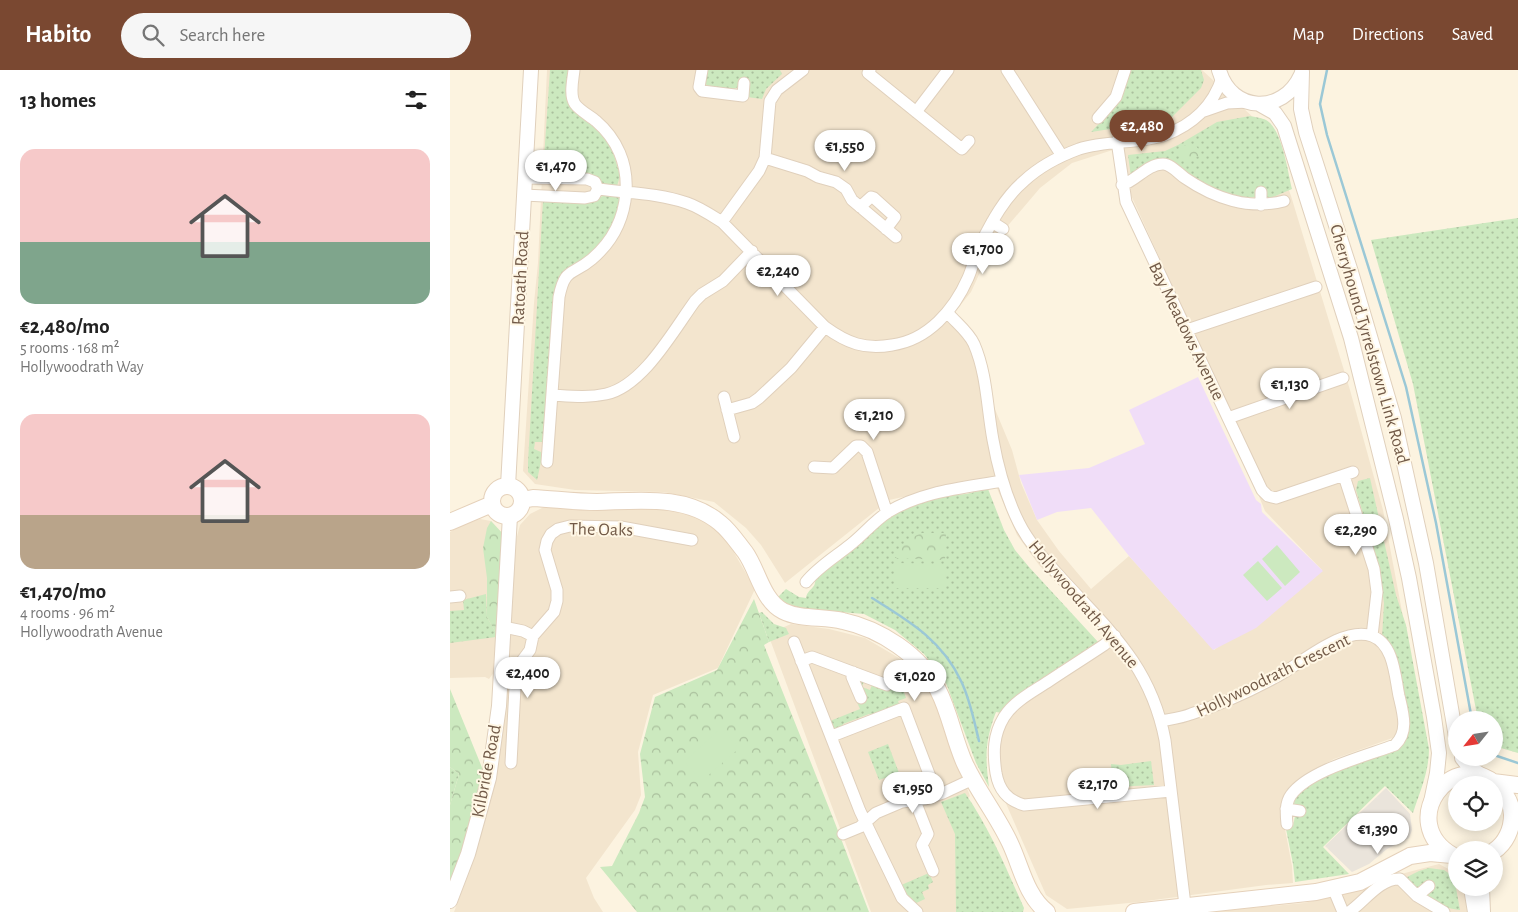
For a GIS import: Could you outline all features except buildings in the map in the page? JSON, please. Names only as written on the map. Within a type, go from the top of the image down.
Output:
[{"type":"main road","points":[[508,486],[517,489],[522,496],[522,504],[518,512],[510,516],[500,515],[492,504],[493,494],[500,488],[508,486]]},
{"type":"main road","points":[[523,500],[536,498],[594,502],[663,501],[696,508],[725,528],[745,553],[768,597],[776,606],[788,613],[843,621],[867,629],[890,640],[920,664],[930,675],[938,689],[958,747],[973,778],[1002,826],[1034,899],[1043,911]]},
{"type":"main road","points":[[450,522],[492,504]]},
{"type":"main road","points":[[1459,776],[1475,776]]},
{"type":"main road","points":[[1134,912],[1295,895],[1360,882],[1410,856],[1419,848],[1424,840],[1430,802],[1437,791],[1448,782]]},
{"type":"main road","points":[[1503,782],[1518,785]]},
{"type":"main road","points":[[1503,792],[1515,819],[1503,842]]},
{"type":"main road","points":[[1428,822],[1436,841],[1448,851]]},
{"type":"main road","points":[[1410,856],[1430,853],[1448,855]]},
{"type":"street","name":"Ratoath Road","points":[[508,486],[531,70]]},
{"type":"street","points":[[547,462],[562,282],[567,275],[591,260],[610,240],[617,229],[625,205],[626,193],[622,156],[616,145],[605,129],[576,105],[572,96],[574,70]]},
{"type":"street","points":[[702,70],[700,71],[699,87],[702,91],[743,96],[744,83]]},
{"type":"street","points":[[870,70],[868,73],[962,149],[969,141]]},
{"type":"street","points":[[916,112],[947,70]]},
{"type":"street","points":[[1007,70],[1062,156]]},
{"type":"street","points":[[1098,118],[1116,97],[1125,70]]},
{"type":"street","points":[[598,189],[647,194],[689,203],[722,222],[825,327],[862,346],[878,347],[897,344],[917,338],[947,312],[959,295],[992,222],[1023,181],[1034,173],[1062,156],[1080,149],[1165,135],[1188,123],[1204,111],[1227,103],[1274,102],[1286,96],[1296,85],[1302,71]]},
{"type":"street","name":"Cherryhound Tyrrelstown Link Road","points":[[1302,71],[1301,109],[1306,132],[1351,272],[1394,418],[1426,563],[1452,711]]},
{"type":"street","points":[[722,222],[759,171],[765,158],[770,101],[777,90],[797,72]]},
{"type":"street","points":[[1204,111],[1217,92],[1220,74]]},
{"type":"street","name":"Cherryhound Tyrrelstown Link Road","points":[[1220,74],[1229,90],[1238,97],[1274,113],[1284,126],[1351,338],[1392,500],[1409,578],[1439,753],[1437,773],[1430,802]]},
{"type":"street","name":"Bay Meadows Avenue","points":[[1117,142],[1126,202],[1262,490],[1268,496],[1276,498],[1349,474],[1374,569],[1377,592],[1372,636]]},
{"type":"street","points":[[765,158],[836,182],[846,189],[852,200],[896,237]]},
{"type":"street","points":[[1122,185],[1155,165],[1165,164],[1214,195],[1244,203],[1261,205],[1284,202]]},
{"type":"street","points":[[525,178],[588,179],[595,182],[598,189]]},
{"type":"street","points":[[524,195],[585,198],[594,196],[598,189]]},
{"type":"street","points":[[1261,192],[1261,205]]},
{"type":"street","points":[[860,207],[871,197],[886,208],[895,217],[886,229]]},
{"type":"street","points":[[992,222],[1003,229]]},
{"type":"street","points":[[552,395],[598,396],[620,390],[632,383],[649,365],[695,301],[702,294],[723,281],[752,251]]},
{"type":"street","points":[[1187,330],[1305,296],[1316,287]]},
{"type":"street","name":"Hollywoodrath Avenue","points":[[947,312],[973,342],[979,359],[1002,481],[1019,523],[1040,555],[1126,649],[1147,683],[1161,721],[1171,791],[1177,908]]},
{"type":"street","points":[[728,410],[752,403],[759,398],[797,361],[825,327]]},
{"type":"street","points":[[1326,371],[1330,383]]},
{"type":"street","points":[[1228,418],[1343,378]]},
{"type":"street","points":[[724,397],[734,437]]},
{"type":"street","points":[[536,446],[548,448]]},
{"type":"street","points":[[814,467],[833,468],[856,446],[861,446],[866,452],[886,513]]},
{"type":"street","points":[[806,582],[814,571],[849,546],[886,513],[914,499],[940,491],[1002,481]]},
{"type":"street","name":"Kilbride Road","points":[[450,901],[468,854],[489,778],[498,706],[510,516]]},
{"type":"street","name":"The Oaks","points":[[509,756],[516,669],[530,650],[533,636],[554,612],[557,601],[557,590],[545,550],[551,534],[558,529],[570,526],[621,527],[675,542],[692,540]]},
{"type":"street","points":[[504,627],[523,631],[533,636]]},
{"type":"street","name":"Hollywoodrath Crescent","points":[[1161,721],[1190,715],[1275,678],[1307,656],[1337,640],[1356,635],[1372,636],[1381,642],[1391,658],[1404,719],[1403,734],[1400,741],[1395,745],[1328,769],[1303,782],[1290,795],[1286,809]]},
{"type":"street","points":[[1115,636],[1028,695],[1004,717],[996,735],[994,747],[995,765],[1000,789],[1006,797],[1024,805],[1171,791]]},
{"type":"street","points":[[794,642],[860,811],[899,893],[907,904],[917,912]]},
{"type":"street","points":[[802,661],[812,657],[886,685]]},
{"type":"street","points":[[854,672],[852,677],[861,698]]},
{"type":"street","points":[[832,736],[904,708],[937,795]]},
{"type":"street","points":[[1468,766],[1483,776]]},
{"type":"street","points":[[843,834],[860,827],[876,813],[902,802],[937,795],[957,788],[973,778]]},
{"type":"street","points":[[917,800],[917,806],[928,834],[922,845],[933,871]]},
{"type":"street","points":[[1287,824],[1286,809],[1300,811]]},
{"type":"street","points":[[1349,912],[1394,878],[1400,879],[1417,896],[1444,912]]},
{"type":"street","points":[[1417,896],[1429,886]]},
{"type":"street","points":[[1333,888],[1343,912]]},
{"type":"street","points":[[1472,896],[1475,912]]},
{"type":"street","points":[[1482,896],[1483,912]]},
{"type":"shaded area","points":[[547,70],[1202,70],[1268,131],[1291,196],[1350,390],[1383,510],[1423,724],[1398,736],[1334,759],[1296,782],[1285,829],[1292,866],[1293,883],[1067,909],[1046,895],[997,783],[993,754],[1005,719],[1109,636],[1039,565],[1017,535],[996,486],[995,477],[889,500],[785,583],[761,545],[746,528],[714,502],[664,492],[575,490],[535,484],[523,471],[538,263]],"holes":[[[1122,147],[1131,186],[1130,193],[1185,314],[1265,511],[1322,570],[1214,650],[1129,556],[1091,589],[1059,551],[1037,520],[1021,483],[1012,450],[992,402],[979,343],[955,312],[971,292],[994,242],[1040,188],[1072,163]]]},
{"type":"shaded area","points":[[1198,377],[1256,500],[1261,504],[1262,512],[1323,571],[1256,628],[1213,650],[1129,556],[1091,508],[1057,512],[1037,520],[1019,475],[1089,468],[1145,444],[1129,410]]},
{"type":"shaded area","points":[[665,504],[698,514],[721,530],[755,589],[718,668],[653,695],[638,752],[641,795],[635,810],[586,878],[594,898],[603,912],[454,912],[474,859],[492,779],[513,590],[515,544],[520,525],[530,514],[546,506]]},
{"type":"shaded area","points":[[480,519],[491,521],[503,534],[495,671],[489,679],[485,677],[450,678],[450,532],[464,524]]},
{"type":"shaded area","points":[[791,624],[829,629],[865,638],[899,658],[929,684],[970,796],[961,806],[956,912],[871,912],[768,634]]},
{"type":"shaded area","points":[[1386,788],[1410,814],[1412,830],[1409,838],[1387,849],[1369,864],[1352,872],[1325,846]]},
{"type":"shaded area","points":[[1439,864],[1448,869],[1448,896],[1465,896],[1467,912],[1207,912],[1304,903],[1352,892],[1405,873]]},
{"type":"green space","points":[[550,70],[569,70],[567,96],[570,107],[603,133],[614,155],[620,176],[617,186],[604,184],[597,178],[543,173]]},
{"type":"green space","points":[[708,70],[780,70],[782,74],[766,89],[762,99],[747,97],[739,87],[733,89],[707,86],[704,80]]},
{"type":"green space","points":[[1129,70],[1201,70],[1204,80],[1201,88],[1169,120],[1091,132],[1115,107]]},
{"type":"green space","points":[[1250,116],[1266,120],[1272,125],[1284,152],[1292,189],[1266,200],[1257,197],[1241,198],[1219,195],[1170,161],[1131,177],[1128,155],[1165,151],[1217,122]]},
{"type":"green space","points":[[1184,145],[1195,145],[1200,151],[1199,155],[1193,160],[1183,160],[1178,154],[1179,149]]},
{"type":"green space","points":[[606,195],[615,195],[621,200],[615,221],[595,250],[567,269],[546,439],[542,442],[535,442],[534,449],[541,452],[543,462],[541,462],[537,480],[528,472],[528,462],[543,201],[592,200]]},
{"type":"green space","points":[[1518,218],[1518,753],[1503,749],[1503,711],[1476,711],[1413,384],[1371,240]]},
{"type":"green space","points":[[1370,478],[1396,595],[1406,625],[1429,749],[1427,766],[1413,813],[1385,786],[1323,847],[1349,874],[1295,882],[1286,829],[1293,826],[1295,816],[1304,816],[1304,809],[1296,807],[1294,804],[1295,796],[1312,782],[1359,763],[1394,752],[1404,744],[1408,728],[1382,638],[1384,603],[1379,568],[1356,490],[1358,481]]},
{"type":"green space","points":[[988,489],[1004,530],[1015,550],[1099,643],[1016,696],[1002,713],[996,712],[987,749],[989,787],[976,763],[946,683],[924,654],[895,630],[864,614],[792,608],[777,598],[786,589],[799,597],[806,598],[815,584],[815,576],[878,525],[902,509],[944,496]]},
{"type":"green space","points":[[491,521],[503,534],[496,633],[487,617],[487,578],[483,548],[487,528]]},
{"type":"green space","points":[[922,533],[946,533],[945,560],[895,558],[906,542]]},
{"type":"green space","points":[[1277,545],[1300,572],[1285,586],[1262,559]]},
{"type":"green space","points":[[1258,561],[1282,588],[1267,601],[1243,575]]},
{"type":"green space","points":[[895,563],[946,564],[945,588],[895,588]]},
{"type":"green space","points":[[486,594],[487,617],[496,633],[496,637],[450,643],[450,611],[464,610],[463,600]]},
{"type":"green space","points":[[754,599],[769,642],[764,645],[869,912],[637,912],[600,867],[612,866],[645,797],[640,754],[655,697],[717,670]]},
{"type":"green space","points":[[762,612],[774,624],[786,628],[789,634],[769,642],[759,613]]},
{"type":"green space","points":[[905,667],[917,680],[902,686],[906,698],[898,701],[900,706],[875,716],[869,714],[843,724],[844,728],[837,731],[833,728],[830,721],[860,709],[856,700],[856,680],[865,679],[862,687],[870,690],[873,682],[890,681],[898,684]]},
{"type":"green space","points":[[450,689],[483,770],[474,817],[450,883],[450,805],[459,774],[450,767]]},
{"type":"green space","points":[[719,730],[723,730],[737,746],[737,750],[704,779],[700,779],[686,763],[686,760]]},
{"type":"green space","points":[[888,744],[899,773],[879,780],[868,752]]},
{"type":"green space","points":[[1151,761],[1154,785],[1113,787],[1111,764],[1121,765]]},
{"type":"green space","points":[[450,767],[459,774],[450,805]]},
{"type":"green space","points":[[965,793],[997,849],[1024,908],[1023,912],[956,912],[955,834],[941,802]]},
{"type":"green space","points":[[1429,868],[1444,870],[1448,873],[1448,896],[1457,896],[1460,910],[1436,903],[1422,890],[1415,887],[1407,877]]},
{"type":"green space","points":[[929,873],[933,882],[928,885],[929,889],[922,892],[925,899],[912,905],[899,886]]},
{"type":"waterway","points":[[1327,70],[1320,104],[1327,135],[1406,387],[1436,523],[1470,711]]},
{"type":"waterway","points":[[872,598],[923,633],[944,654],[964,688],[979,741]]},
{"type":"waterway","points":[[1503,758],[1518,763]]}]
